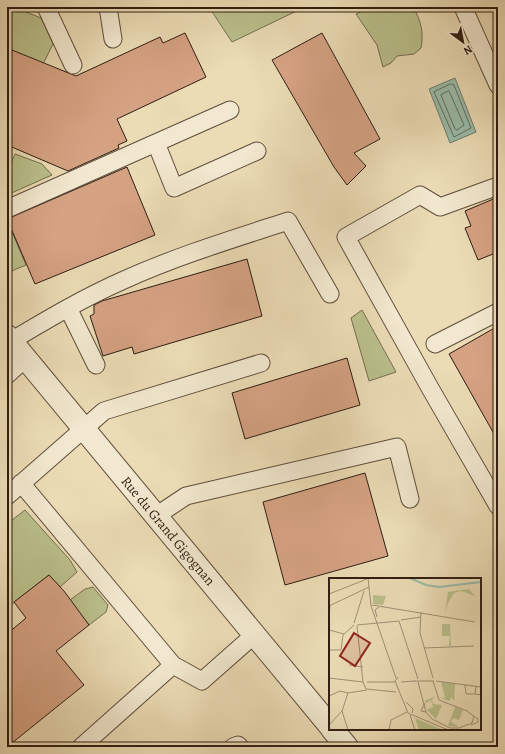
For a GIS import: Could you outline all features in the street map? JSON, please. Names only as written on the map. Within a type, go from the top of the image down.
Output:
[{"type":"street","name":"Rue du Grand Gigognan","points":[[9,338],[329,725]]},
{"type":"street","points":[[333,730],[347,747]]},
{"type":"lane","points":[[46,7],[73,65]]},
{"type":"lane","points":[[108,7],[114,39]]},
{"type":"lane","points":[[463,7],[498,85]]},
{"type":"lane","points":[[7,208],[230,110]]},
{"type":"lane","points":[[156,143],[174,188],[257,151]]},
{"type":"lane","points":[[498,186],[440,207],[420,195],[346,237],[498,506]]},
{"type":"lane","points":[[9,338],[124,280],[195,252],[288,221],[330,294]]},
{"type":"lane","points":[[68,308],[96,365]]},
{"type":"lane","points":[[436,344],[498,312]]},
{"type":"lane","points":[[7,374],[26,358]]},
{"type":"lane","points":[[7,496],[104,411],[261,363]]},
{"type":"lane","points":[[156,516],[186,496],[398,447],[410,499]]},
{"type":"lane","points":[[21,483],[173,665],[202,681],[254,635]]},
{"type":"lane","points":[[81,747],[173,665]]},
{"type":"lane","points":[[233,747],[238,745],[240,747]]},
{"type":"green space","points":[[209,7],[305,7],[232,42]]},
{"type":"green space","points":[[372,7],[413,7],[421,27],[421,48],[414,54],[397,56],[391,63],[383,67],[377,45],[356,14]]},
{"type":"green space","points":[[19,9],[41,18],[53,44],[43,64],[7,48],[7,14]]},
{"type":"green space","points":[[15,154],[42,164],[52,175],[7,195],[7,172]]},
{"type":"green space","points":[[10,227],[26,265],[7,273],[7,228]]},
{"type":"green space","points":[[362,310],[396,372],[369,381],[351,318]]},
{"type":"green space","points":[[25,510],[70,560],[77,572],[60,587],[49,575],[7,608],[7,524]]},
{"type":"green space","points":[[93,587],[108,605],[106,612],[89,625],[70,600],[85,589]]},
{"type":"water","points":[[455,78],[476,132],[450,143],[429,89]]},
{"type":"building","points":[[185,33],[206,77],[117,119],[127,141],[118,145],[119,148],[68,171],[7,145],[7,48],[76,76],[160,37],[163,43]]},
{"type":"building","points":[[322,33],[380,139],[354,153],[366,166],[347,185],[334,167],[272,60]]},
{"type":"building","points":[[127,167],[155,235],[35,284],[7,219]]},
{"type":"building","points":[[498,197],[498,252],[478,260],[465,228],[471,226],[465,211]]},
{"type":"building","points":[[247,259],[262,316],[134,354],[132,347],[103,356],[90,316],[94,314],[94,305],[102,301]]},
{"type":"building","points":[[498,326],[498,441],[449,354]]},
{"type":"building","points":[[347,358],[360,405],[245,439],[232,393]]},
{"type":"building","points":[[365,473],[388,556],[285,585],[263,502]]},
{"type":"building","points":[[49,575],[64,591],[89,625],[56,651],[84,685],[7,747],[7,634],[26,618],[14,602]]}]
